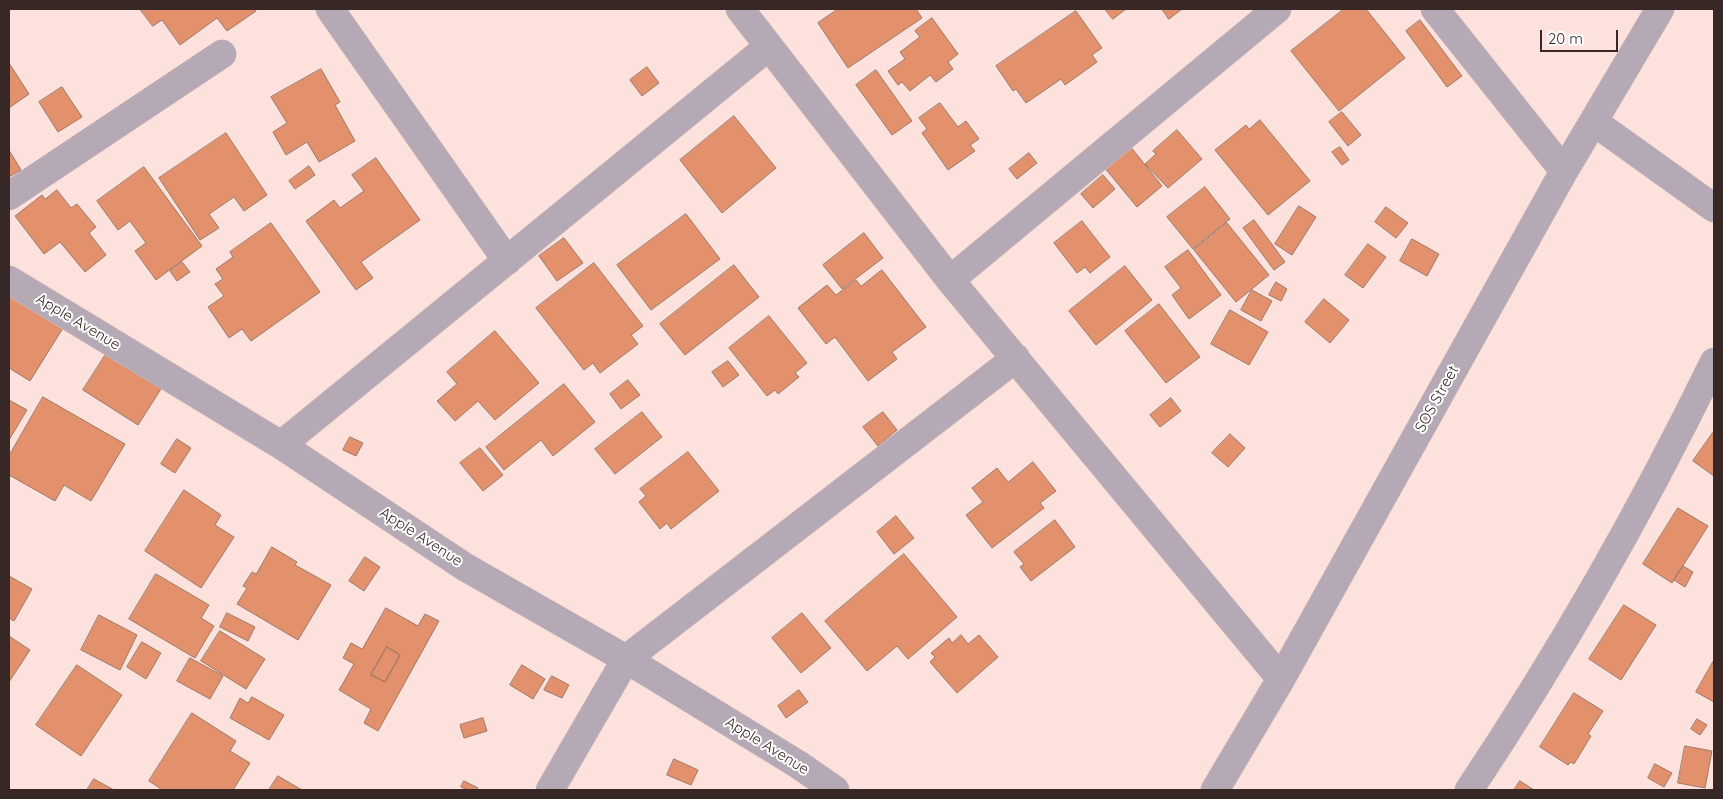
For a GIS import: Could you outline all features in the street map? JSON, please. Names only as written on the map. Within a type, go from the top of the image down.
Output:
[{"type":"street","points":[[330,9],[507,261]]},
{"type":"street","points":[[740,9],[950,280],[1281,679]]},
{"type":"street","points":[[950,280],[1278,9]]},
{"type":"street","points":[[1435,9],[1564,171]]},
{"type":"street","name":"SOS Street","points":[[1215,790],[1281,679],[1564,171],[1660,9]]},
{"type":"street","points":[[281,445],[768,47]]},
{"type":"street","points":[[9,196],[222,54]]},
{"type":"street","points":[[1594,122],[1714,208]]},
{"type":"street","name":"Apple Avenue","points":[[9,280],[281,445],[465,566],[626,659],[799,765],[835,790]]},
{"type":"street","points":[[550,790],[626,659],[1016,358]]},
{"type":"street","points":[[1469,790],[1546,668],[1670,452],[1714,362]]},
{"type":"building","points":[[140,9],[255,9],[256,11],[227,31],[217,18],[180,45],[162,20],[153,26]]},
{"type":"building","points":[[838,9],[916,9],[922,18],[848,68],[818,23]]},
{"type":"building","points":[[1105,9],[1126,9],[1113,19]]},
{"type":"building","points":[[1162,9],[1182,9],[1169,19]]},
{"type":"building","points":[[1344,9],[1366,9],[1405,58],[1339,111],[1291,51]]},
{"type":"building","points":[[1076,11],[1102,48],[1092,55],[1097,62],[1065,85],[1061,79],[1026,103],[1016,89],[1013,91],[996,66]]},
{"type":"building","points":[[932,18],[958,54],[948,62],[953,69],[936,82],[930,75],[910,91],[902,82],[898,85],[888,71],[905,59],[900,52],[920,37],[915,31]]},
{"type":"building","points":[[1420,20],[1462,76],[1447,87],[1406,31]]},
{"type":"building","points":[[9,63],[29,94],[9,108]]},
{"type":"building","points":[[647,67],[659,83],[642,96],[630,80]]},
{"type":"building","points":[[321,69],[340,102],[335,105],[355,141],[319,162],[307,142],[286,155],[273,132],[287,123],[271,97]]},
{"type":"building","points":[[876,70],[912,121],[892,135],[856,85]]},
{"type":"building","points":[[62,87],[82,117],[58,132],[39,102]]},
{"type":"building","points":[[940,103],[958,127],[966,121],[979,139],[970,145],[975,151],[948,170],[922,133],[927,129],[919,118]]},
{"type":"building","points":[[1342,112],[1361,135],[1348,146],[1329,122]]},
{"type":"building","points":[[734,116],[776,168],[722,213],[680,160]]},
{"type":"building","points":[[1260,120],[1310,181],[1268,215],[1215,150],[1246,125],[1249,129]]},
{"type":"building","points":[[1177,130],[1202,159],[1168,188],[1145,164],[1156,154],[1153,151]]},
{"type":"building","points":[[226,133],[267,195],[244,211],[234,197],[209,214],[219,228],[200,240],[159,178]]},
{"type":"building","points":[[1130,146],[1162,186],[1137,207],[1104,167]]},
{"type":"building","points":[[1340,147],[1349,160],[1342,165],[1332,152]]},
{"type":"building","points":[[9,150],[21,170],[9,177]]},
{"type":"building","points":[[1029,153],[1037,163],[1017,179],[1009,169]]},
{"type":"building","points":[[376,158],[420,220],[361,262],[373,278],[356,290],[306,221],[334,200],[340,208],[364,191],[352,175]]},
{"type":"building","points":[[309,166],[315,175],[295,189],[289,181]]},
{"type":"building","points":[[144,167],[202,246],[156,280],[135,251],[146,243],[130,221],[118,230],[97,201]]},
{"type":"building","points":[[1103,175],[1115,189],[1093,208],[1081,194]]},
{"type":"building","points":[[1205,187],[1230,219],[1193,249],[1167,217]]},
{"type":"building","points":[[57,190],[71,208],[77,204],[96,227],[89,233],[106,255],[85,272],[60,242],[44,254],[15,216],[42,195],[45,199]]},
{"type":"building","points":[[1299,206],[1316,217],[1292,255],[1275,244]]},
{"type":"building","points":[[1386,207],[1408,223],[1396,238],[1375,222]]},
{"type":"building","points":[[686,214],[720,259],[651,310],[617,265]]},
{"type":"building","points":[[1254,220],[1285,262],[1274,270],[1243,228]]},
{"type":"building","points":[[1082,221],[1110,257],[1090,273],[1085,267],[1077,273],[1054,243]]},
{"type":"building","points":[[271,223],[320,292],[251,341],[242,329],[229,338],[208,307],[224,296],[215,284],[223,279],[216,269],[233,257],[230,252]]},
{"type":"building","points":[[1227,223],[1269,275],[1236,302],[1194,250]]},
{"type":"building","points":[[864,233],[883,258],[842,289],[823,265]]},
{"type":"building","points":[[564,238],[583,263],[557,281],[539,256]]},
{"type":"building","points":[[1412,239],[1439,254],[1427,276],[1400,261]]},
{"type":"building","points":[[1368,244],[1386,257],[1363,288],[1345,275]]},
{"type":"building","points":[[1188,250],[1221,295],[1189,319],[1172,295],[1181,288],[1165,267]]},
{"type":"building","points":[[182,262],[190,272],[177,281],[170,271]]},
{"type":"building","points":[[594,263],[643,326],[631,335],[638,344],[600,373],[593,363],[584,370],[536,308]]},
{"type":"building","points":[[734,265],[759,297],[685,355],[660,324]]},
{"type":"building","points":[[1125,266],[1152,300],[1096,345],[1069,311]]},
{"type":"building","points":[[882,270],[926,327],[892,352],[897,359],[868,381],[835,337],[826,344],[798,308],[827,285],[836,295],[856,280],[861,286]]},
{"type":"building","points":[[1276,282],[1287,289],[1281,301],[1269,295]]},
{"type":"building","points":[[1252,290],[1272,301],[1261,321],[1241,310]]},
{"type":"building","points":[[9,295],[63,328],[30,381],[9,368]]},
{"type":"building","points":[[1324,299],[1349,320],[1330,343],[1305,322]]},
{"type":"building","points":[[1159,304],[1200,357],[1166,383],[1125,331]]},
{"type":"building","points":[[1230,310],[1268,332],[1249,365],[1211,344]]},
{"type":"building","points":[[769,316],[807,363],[795,373],[799,377],[778,394],[775,390],[767,396],[729,348]]},
{"type":"building","points":[[495,331],[539,383],[495,420],[478,401],[455,421],[437,401],[457,384],[447,372]]},
{"type":"building","points":[[106,354],[161,389],[138,425],[83,390]]},
{"type":"building","points":[[728,361],[739,375],[723,387],[712,372]]},
{"type":"building","points":[[628,380],[640,395],[621,409],[610,394]]},
{"type":"building","points":[[564,384],[595,422],[553,456],[541,440],[504,470],[486,447]]},
{"type":"building","points":[[43,397],[125,444],[91,501],[64,485],[55,501],[9,475],[9,456]]},
{"type":"building","points":[[1171,398],[1181,411],[1160,427],[1150,415]]},
{"type":"building","points":[[9,400],[27,410],[9,440]]},
{"type":"building","points":[[642,412],[662,437],[615,474],[595,449]]},
{"type":"building","points":[[883,412],[897,430],[878,446],[863,427]]},
{"type":"building","points":[[1714,431],[1714,476],[1693,461]]},
{"type":"building","points":[[1230,434],[1245,448],[1228,467],[1212,453]]},
{"type":"building","points":[[350,437],[363,443],[356,456],[343,450]]},
{"type":"building","points":[[177,439],[191,448],[175,473],[161,464]]},
{"type":"building","points":[[480,448],[503,475],[483,491],[460,463]]},
{"type":"building","points":[[688,452],[719,491],[671,529],[667,523],[660,529],[639,502],[646,496],[640,489]]},
{"type":"building","points":[[1033,462],[1056,491],[1040,503],[1044,508],[992,548],[966,515],[983,502],[972,488],[997,468],[1008,482]]},
{"type":"building","points":[[184,490],[221,515],[215,525],[234,537],[201,588],[145,551]]},
{"type":"building","points":[[1678,508],[1708,526],[1672,583],[1643,564]]},
{"type":"building","points":[[896,516],[914,538],[894,554],[877,532]]},
{"type":"building","points":[[1055,520],[1075,547],[1031,581],[1020,567],[1024,564],[1014,552]]},
{"type":"building","points":[[272,547],[297,562],[295,565],[331,585],[298,640],[237,604],[247,588],[243,586],[252,572],[256,574]]},
{"type":"building","points":[[904,554],[957,617],[908,659],[897,646],[867,671],[825,621]]},
{"type":"building","points":[[365,557],[380,567],[364,591],[349,581]]},
{"type":"building","points":[[1683,566],[1693,572],[1685,587],[1674,580]]},
{"type":"building","points":[[156,574],[209,605],[201,618],[214,626],[195,658],[129,619]]},
{"type":"building","points":[[9,576],[32,589],[14,621],[9,618]]},
{"type":"building","points":[[1624,605],[1656,625],[1621,680],[1589,659]]},
{"type":"building","points":[[386,608],[418,626],[425,614],[439,621],[378,731],[364,723],[371,709],[339,690],[354,664],[343,658],[351,643],[362,649]],"holes":[[[387,647],[400,655],[385,682],[371,675]]]},
{"type":"building","points":[[227,613],[255,627],[248,641],[220,627]]},
{"type":"building","points":[[802,613],[831,648],[801,673],[772,638]]},
{"type":"building","points":[[99,615],[137,635],[120,670],[81,650]]},
{"type":"building","points":[[220,631],[265,659],[246,689],[201,661]]},
{"type":"building","points":[[961,635],[968,644],[979,635],[998,657],[957,693],[930,662],[935,657],[931,653],[949,638],[952,643]]},
{"type":"building","points":[[9,636],[30,650],[9,682]]},
{"type":"building","points":[[142,642],[161,653],[146,679],[127,667]]},
{"type":"building","points":[[387,647],[400,655],[385,682],[371,675]]},
{"type":"building","points":[[190,658],[223,676],[210,699],[177,681]]},
{"type":"building","points":[[1714,660],[1714,702],[1696,692]]},
{"type":"building","points":[[77,665],[122,695],[81,756],[36,725]]},
{"type":"building","points":[[522,665],[545,679],[533,699],[510,685]]},
{"type":"building","points":[[552,676],[569,685],[562,698],[544,690]]},
{"type":"building","points":[[799,690],[808,702],[786,718],[778,706]]},
{"type":"building","points":[[1574,693],[1603,711],[1588,734],[1591,736],[1574,764],[1571,762],[1568,765],[1540,747]]},
{"type":"building","points":[[252,697],[284,715],[269,740],[230,718],[240,698],[248,703]]},
{"type":"building","points":[[192,713],[236,741],[230,751],[250,763],[233,790],[160,790],[149,781]]},
{"type":"building","points":[[483,718],[487,731],[464,738],[460,725]]},
{"type":"building","points":[[1697,719],[1707,725],[1700,735],[1691,729]]},
{"type":"building","points":[[1685,746],[1712,751],[1705,788],[1678,783]]},
{"type":"building","points":[[674,759],[698,770],[691,785],[667,775]]},
{"type":"building","points":[[1655,764],[1672,773],[1664,787],[1648,778]]},
{"type":"building","points":[[278,776],[302,790],[269,790]]},
{"type":"building","points":[[94,779],[114,790],[87,790]]},
{"type":"building","points":[[464,781],[478,788],[476,790],[468,790],[461,787]]},
{"type":"building","points":[[1520,781],[1534,790],[1514,790]]}]
